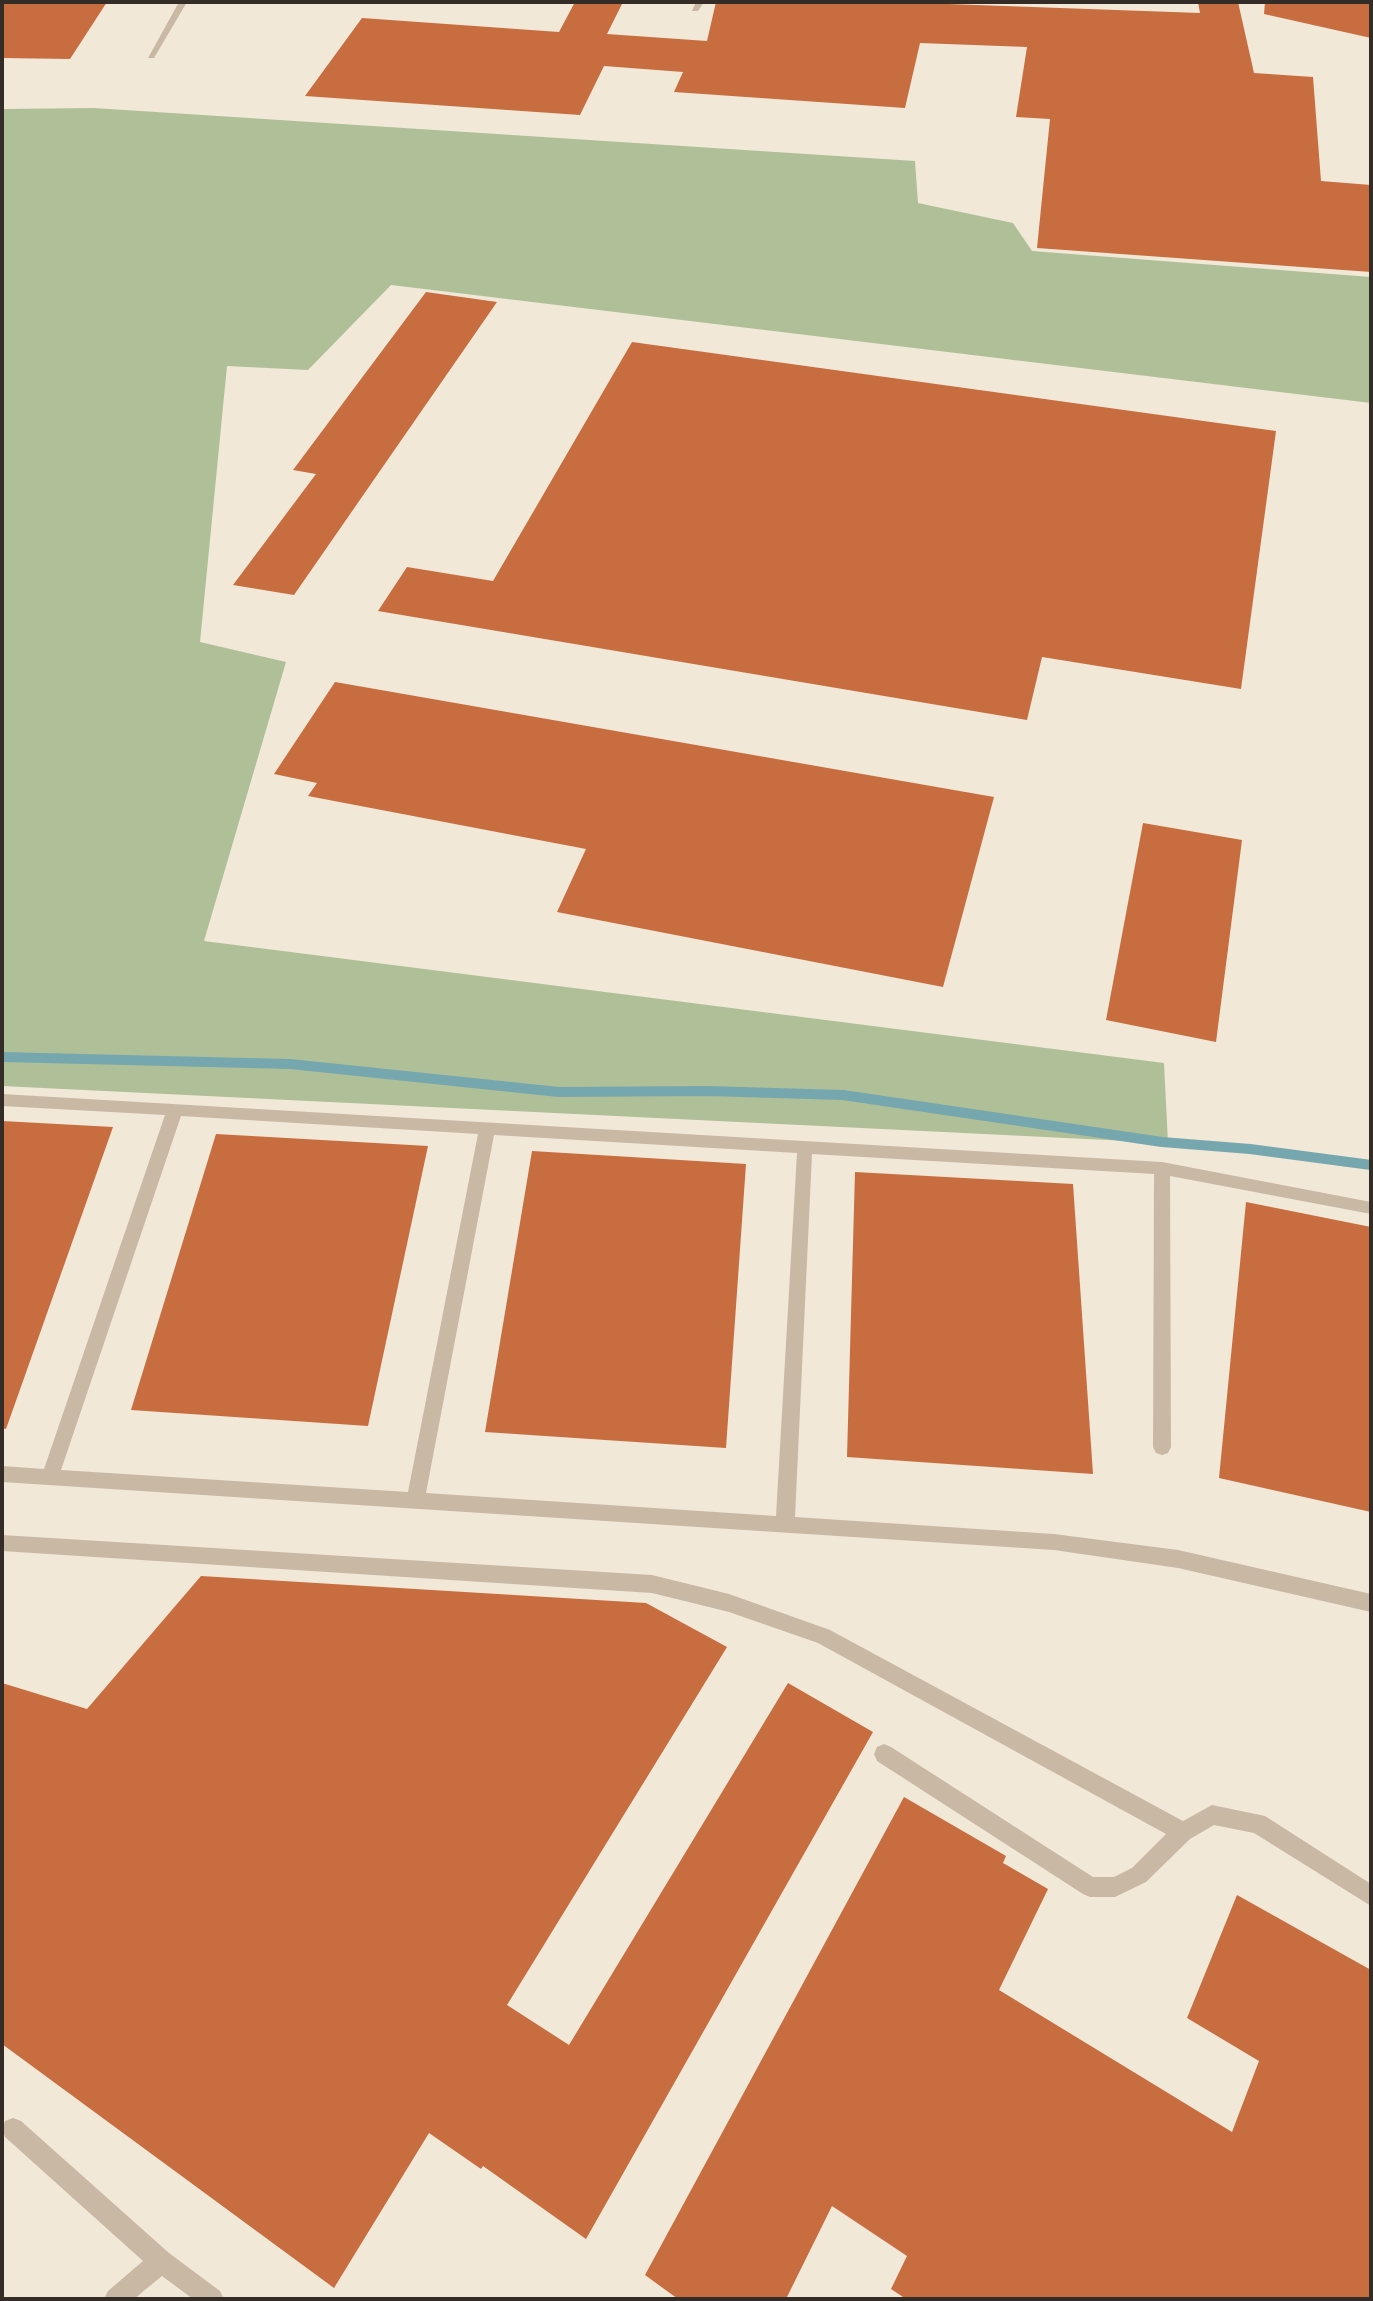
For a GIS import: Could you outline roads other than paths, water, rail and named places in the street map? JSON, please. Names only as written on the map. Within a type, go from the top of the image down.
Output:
[{"type":"lane","points":[[150,56],[183,2]]},
{"type":"lane","points":[[695,9],[701,2]]},
{"type":"lane","points":[[2,1100],[1162,1168],[1371,1208]]},
{"type":"lane","points":[[50,1477],[175,1110]]},
{"type":"lane","points":[[415,1502],[486,1128]]},
{"type":"lane","points":[[785,1525],[805,1146]]},
{"type":"lane","points":[[1162,1168],[1162,1447]]},
{"type":"lane","points":[[2,1474],[1054,1542],[1178,1559],[1371,1602]]},
{"type":"lane","points":[[2,1543],[652,1584],[729,1603],[823,1636],[1183,1832]]},
{"type":"lane","points":[[884,1754],[1090,1887],[1115,1887],[1139,1875],[1183,1832],[1212,1815],[1258,1823],[1371,1896]]},
{"type":"lane","points":[[13,2129],[161,2261],[212,2299]]},
{"type":"lane","points":[[116,2299],[161,2261]]},
{"type":"waterway","points":[[2,1057],[290,1064],[559,1092],[707,1091],[843,1095],[1162,1142],[1250,1149],[1371,1165]]}]
